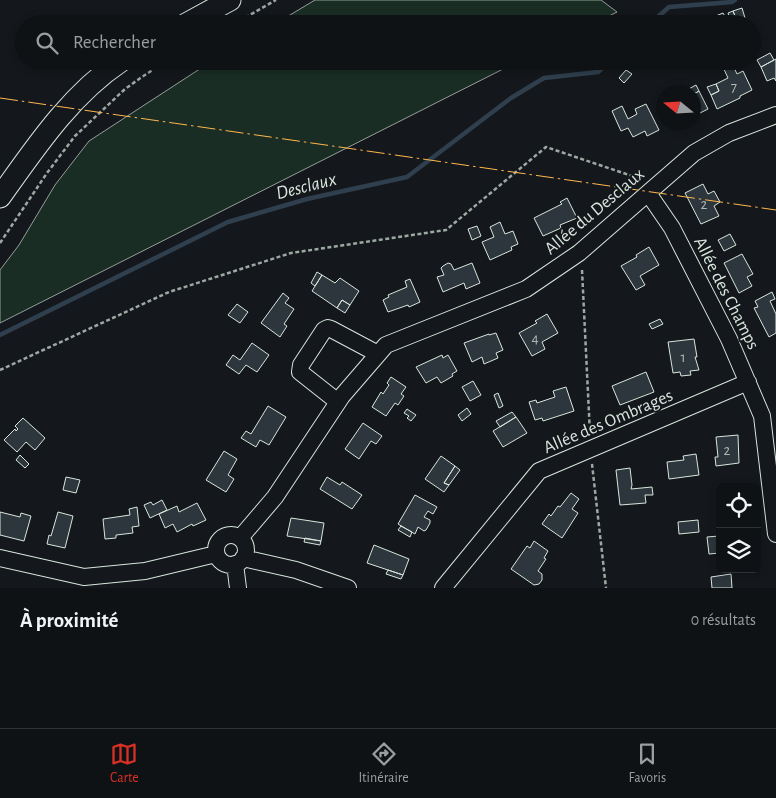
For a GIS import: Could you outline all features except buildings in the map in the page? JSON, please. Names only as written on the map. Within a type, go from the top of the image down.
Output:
[{"type":"main road","points":[[202,15],[230,0]]},
{"type":"main road","points":[[0,197],[59,117],[110,70]]},
{"type":"street","name":"Allée du Desclaux","points":[[240,538],[275,497],[338,402],[386,345],[526,289],[580,253],[694,153],[729,133],[776,115]]},
{"type":"street","name":"Allée des Champs","points":[[653,189],[729,339],[762,416],[776,534]]},
{"type":"street","points":[[338,402],[300,372],[301,364],[324,330],[331,329],[378,354]]},
{"type":"street","name":"Allée des Ombrages","points":[[443,588],[539,471],[748,382]]},
{"type":"street","points":[[238,588],[239,561],[246,550],[243,541],[231,535],[222,538],[216,545],[216,554],[221,562],[226,564],[239,561],[296,570],[348,588]]},
{"type":"street","points":[[0,558],[84,577],[145,571],[216,554]]},
{"type":"path","points":[[250,15],[276,0]]},
{"type":"path","points":[[0,242],[75,136],[88,122],[112,104],[125,89],[152,70]]},
{"type":"path","points":[[0,370],[169,292],[291,253],[446,230],[546,147],[653,189]]},
{"type":"path","points":[[580,253],[583,278],[590,448],[606,588]]},
{"type":"green space","points":[[315,0],[601,0],[617,12],[611,15],[290,15]]},
{"type":"green space","points":[[198,70],[501,70],[0,323],[0,270],[19,245],[55,185],[89,141]]},
{"type":"waterway","name":"Desclaux","points":[[660,15],[669,7],[732,2],[735,0]]},
{"type":"waterway","name":"Desclaux","points":[[0,335],[228,222],[307,199],[407,177],[511,98],[544,78],[598,72],[600,70]]},
{"type":"power","points":[[0,98],[776,210]]}]
